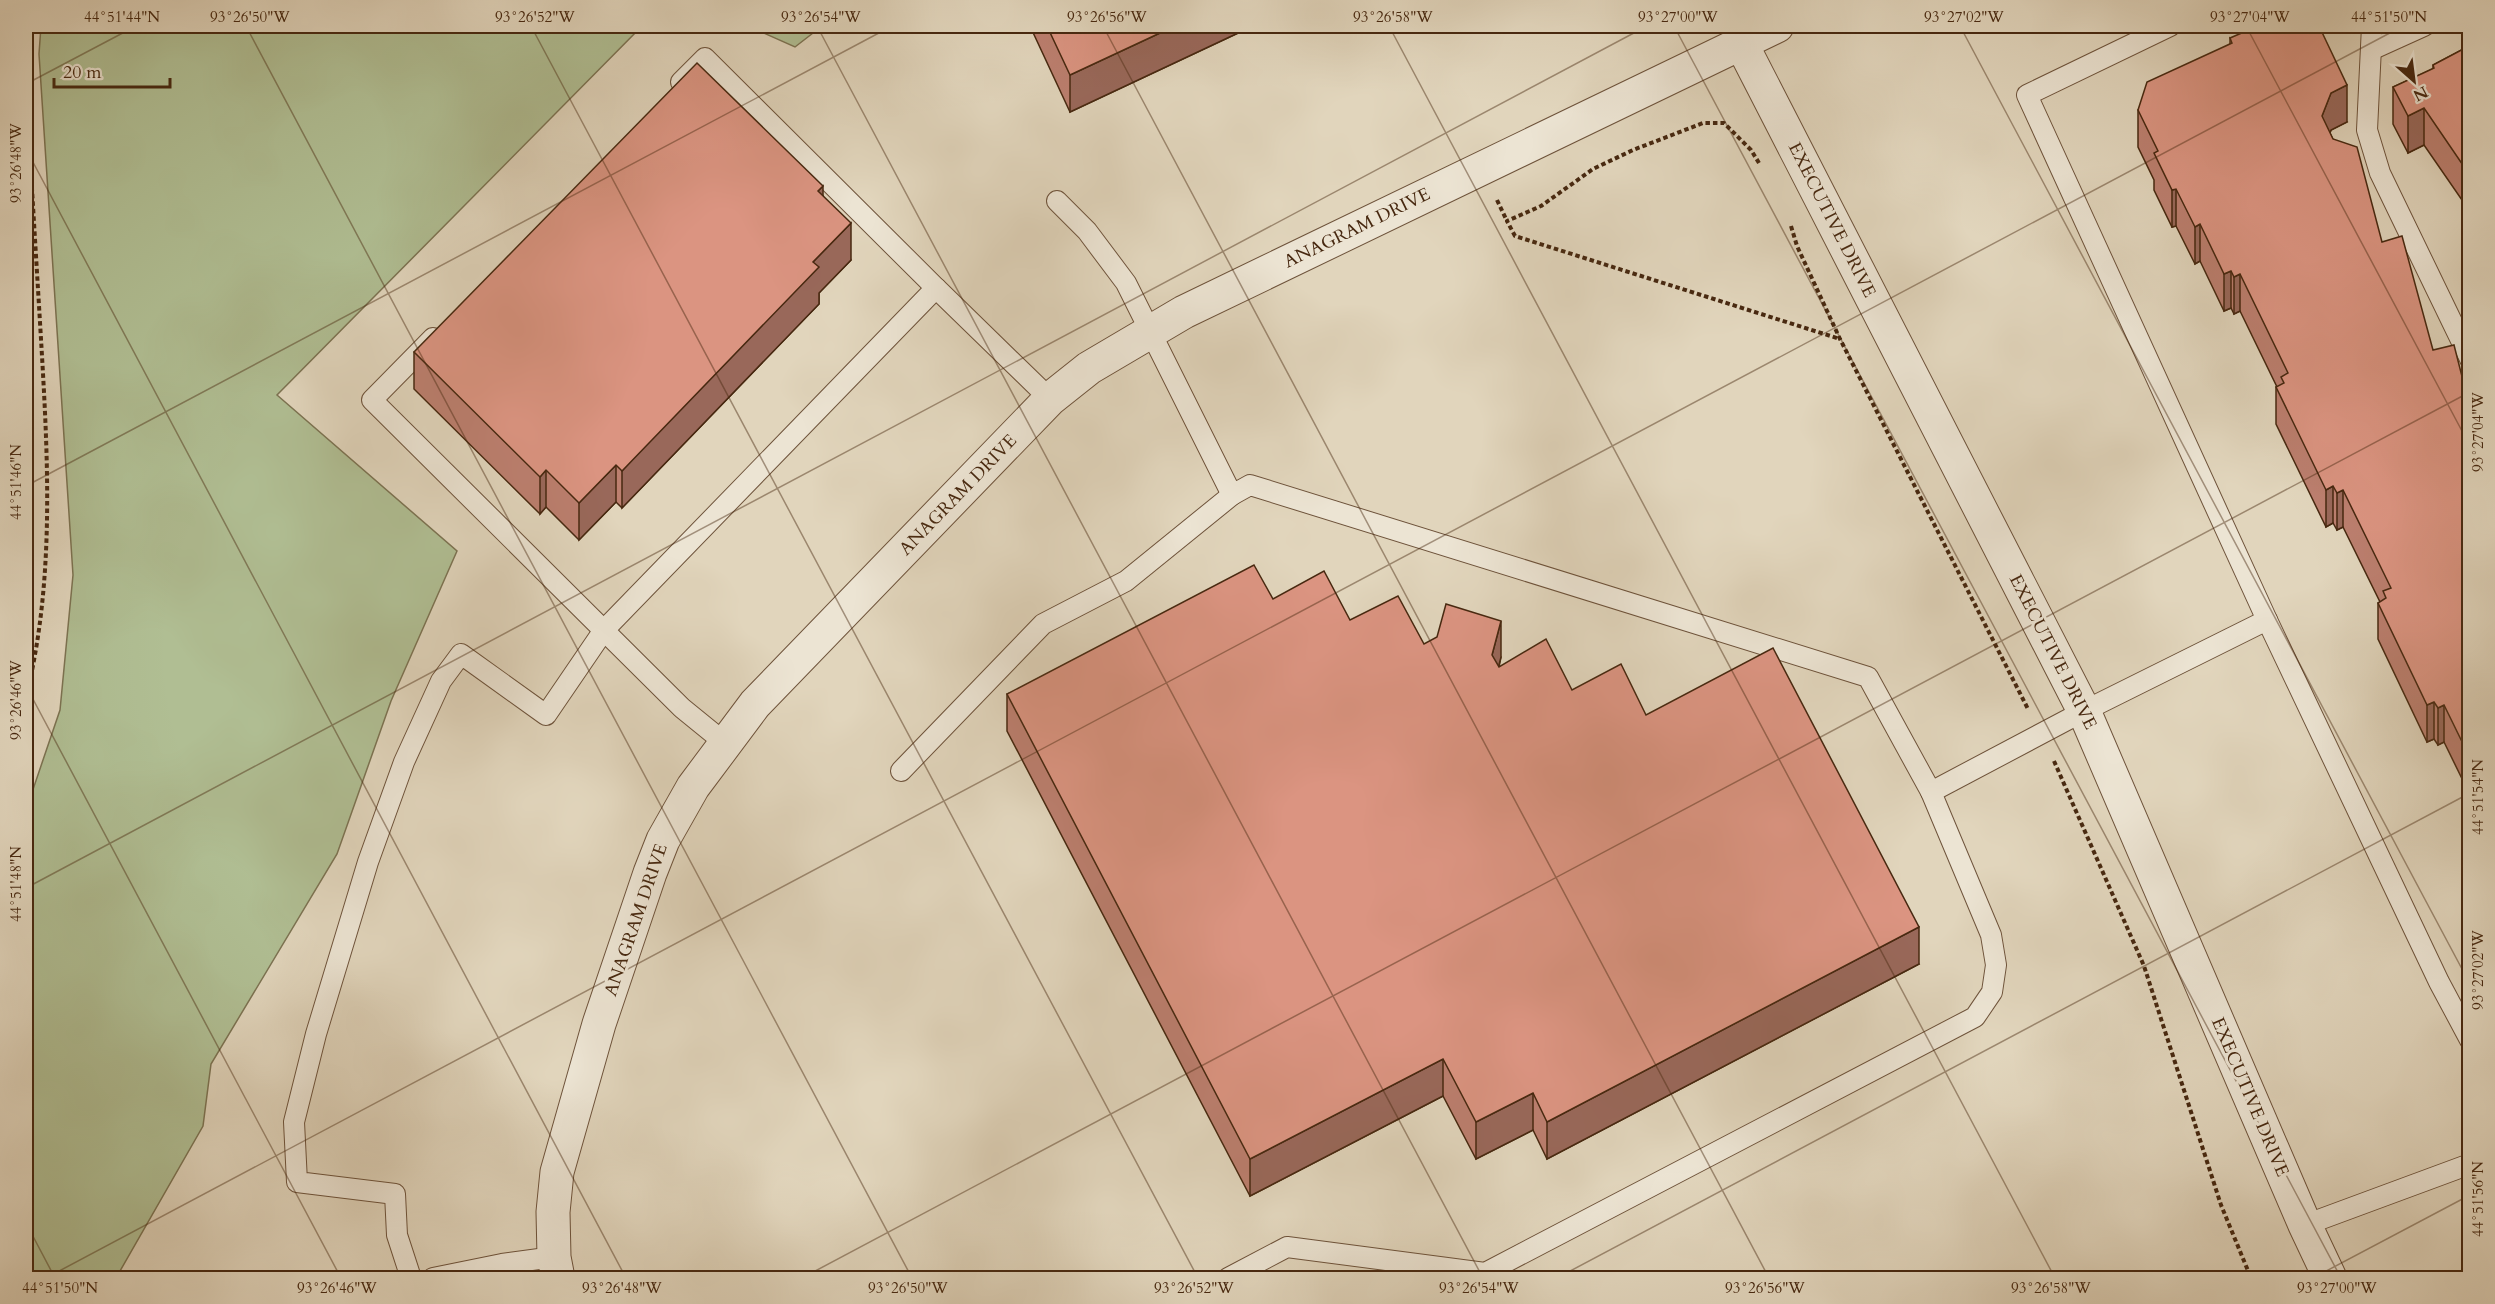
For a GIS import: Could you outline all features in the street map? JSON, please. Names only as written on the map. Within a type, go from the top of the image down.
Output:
[{"type":"street","name":"ANAGRAM DRIVE","points":[[556,1268],[553,1212],[556,1172],[599,1024],[650,873],[663,840],[693,787],[755,704],[1050,399],[1089,368],[1194,307],[1777,26]]},
{"type":"street","name":"EXECUTIVE DRIVE","points":[[1741,43],[2084,711],[2305,1225],[2330,1278]]},
{"type":"lane","points":[[2170,26],[2027,94],[2267,620],[2439,982],[2469,1040]]},
{"type":"lane","points":[[2372,26],[2367,130],[2380,173],[2469,358]]},
{"type":"lane","points":[[2371,50],[2424,26]]},
{"type":"lane","points":[[672,92],[705,58],[1050,399]]},
{"type":"lane","points":[[1057,201],[1087,231],[1126,283],[1232,495]]},
{"type":"lane","points":[[411,1278],[397,1234],[395,1194],[297,1182],[294,1122],[315,1034],[368,862],[404,762],[441,681],[460,654],[546,715],[604,630],[936,288]]},
{"type":"lane","points":[[447,323],[372,400],[682,708],[725,743]]},
{"type":"lane","points":[[901,771],[1042,624],[1126,581],[1232,495],[1250,485],[1869,677],[1931,792],[1991,935],[1995,965],[1992,992],[1975,1017],[1485,1273],[1287,1247],[1228,1278]]},
{"type":"lane","points":[[1931,792],[2084,711],[2267,620]]},
{"type":"lane","points":[[2305,1225],[2469,1164]]},
{"type":"lane","points":[[433,1278],[502,1264],[556,1268]]},
{"type":"path","points":[[26,89],[44,399],[46,478],[45,578],[34,663],[26,697]]},
{"type":"path","points":[[1763,171],[1751,150],[1724,123],[1702,123],[1633,150],[1593,169],[1541,206],[1507,221],[1515,236],[1840,339]]},
{"type":"path","points":[[1790,223],[1797,246],[1840,339],[2041,734],[2144,966],[2221,1205],[2252,1278]]},
{"type":"green space","points":[[41,26],[642,26],[277,395],[457,551],[391,701],[337,854],[211,1064],[203,1126],[116,1278],[26,1278],[26,810],[60,710],[73,575],[39,54]]},
{"type":"green space","points":[[748,26],[822,26],[795,47]]},
{"type":"building","points":[[1047,26],[1175,26],[1070,75]]},
{"type":"building","points":[[2258,26],[2319,26],[2347,85],[2331,93],[2322,116],[2333,139],[2357,147],[2382,242],[2402,236],[2433,350],[2454,345],[2469,404],[2469,756],[2444,705],[2438,708],[2434,702],[2427,705],[2378,603],[2386,598],[2383,591],[2391,588],[2343,490],[2337,493],[2333,486],[2326,490],[2276,387],[2284,383],[2281,377],[2288,373],[2240,274],[2234,277],[2231,271],[2224,274],[2200,224],[2195,227],[2176,189],[2172,190],[2154,153],[2158,151],[2138,110],[2147,82],[2232,43],[2230,38]]},
{"type":"building","points":[[2469,46],[2469,174],[2424,108],[2408,116],[2393,87],[2434,68],[2433,65]]},
{"type":"building","points":[[697,63],[823,186],[818,191],[851,223],[813,262],[819,267],[622,471],[616,465],[579,503],[546,470],[540,477],[414,352]]},
{"type":"building","points":[[2469,194],[2469,210],[2462,199]]},
{"type":"building","points":[[1254,565],[1273,599],[1324,571],[1350,620],[1398,596],[1424,644],[1437,637],[1446,604],[1501,621],[1492,655],[1499,667],[1546,639],[1572,690],[1621,664],[1646,715],[1773,648],[1919,927],[1547,1122],[1533,1093],[1476,1122],[1443,1059],[1250,1159],[1007,694]]}]
